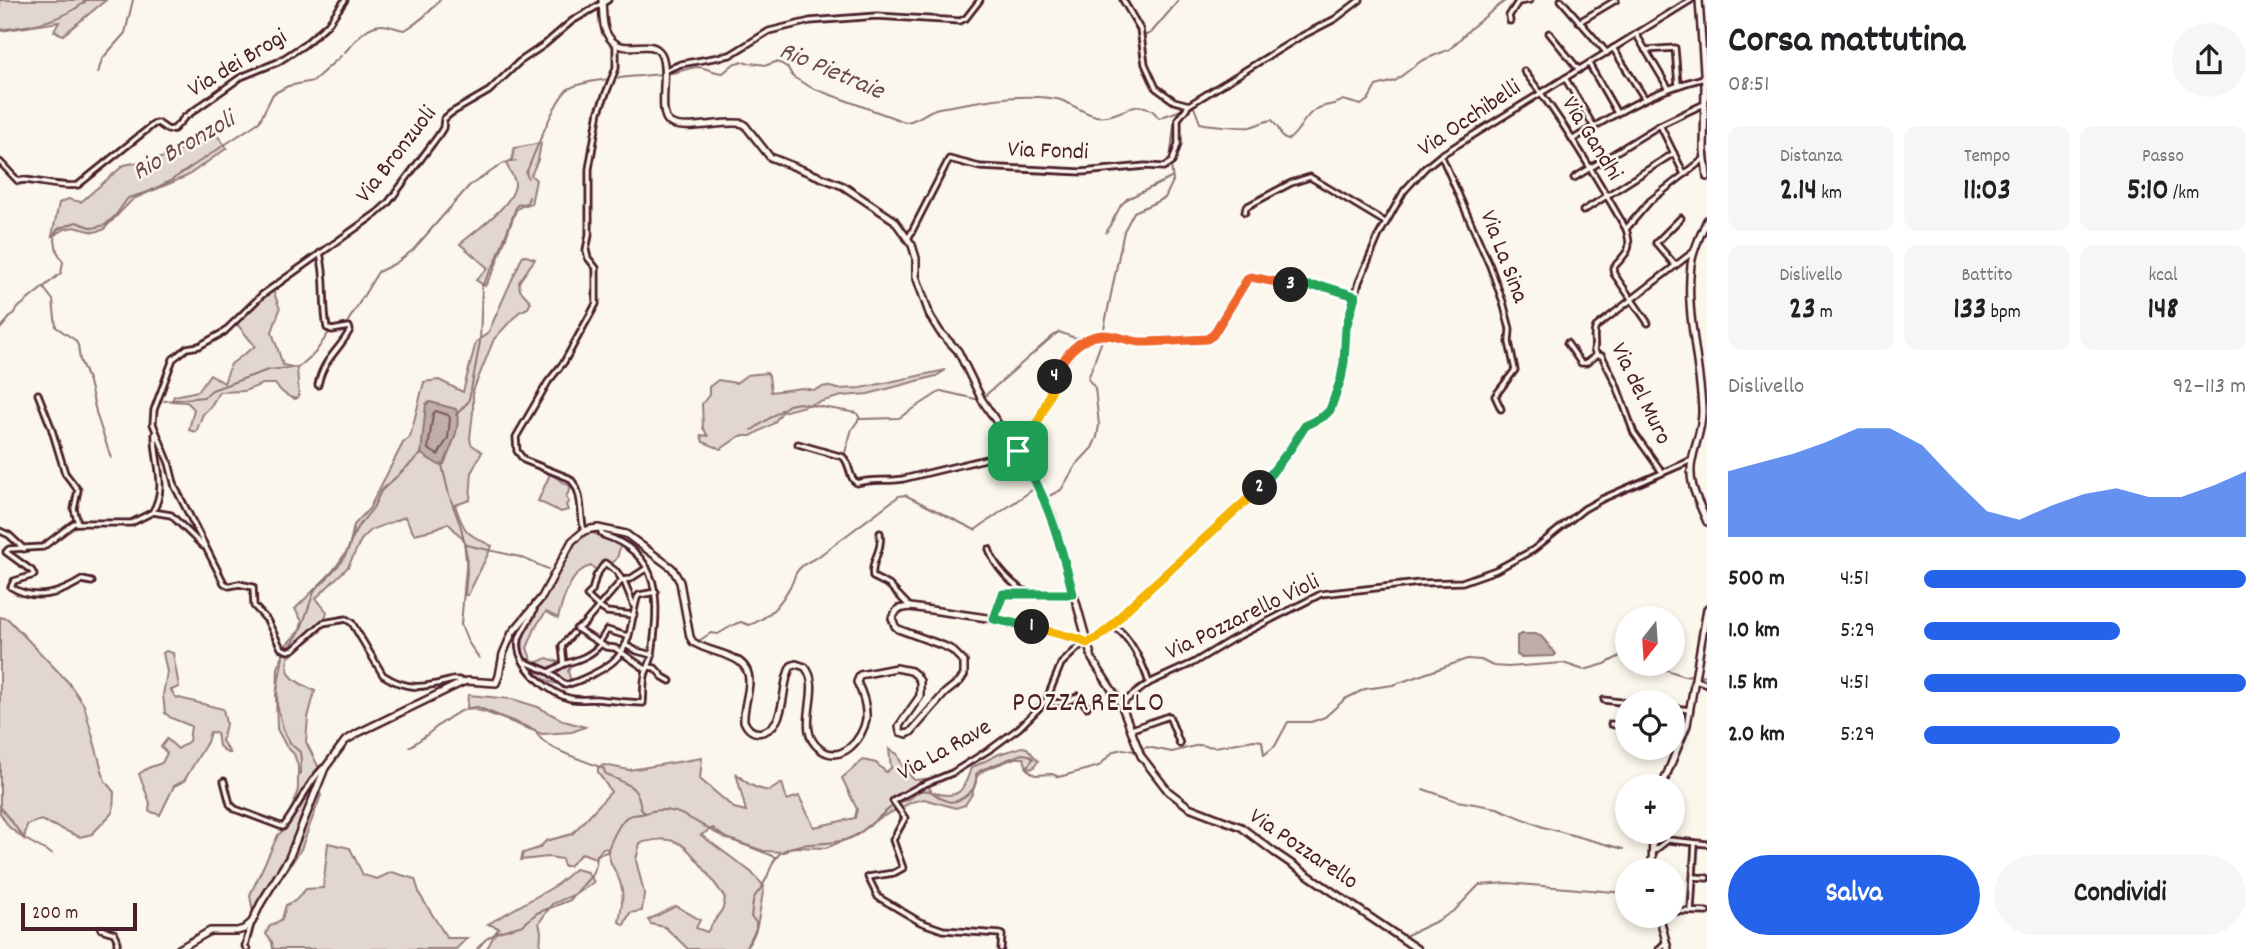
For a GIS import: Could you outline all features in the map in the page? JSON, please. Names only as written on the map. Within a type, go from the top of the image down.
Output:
[{"type":"street","name":"Via dei Brogi","points":[[0,162],[19,181],[70,187],[78,185],[154,124],[158,123],[168,130],[174,129],[185,117],[241,77],[278,62],[304,45],[328,24],[345,0]]},
{"type":"street","points":[[666,70],[681,64],[730,55],[769,31],[810,21],[877,16],[960,22],[980,0]]},
{"type":"street","points":[[1123,0],[1140,29],[1145,64],[1156,88],[1174,101],[1189,105],[1298,38],[1335,19],[1360,0]]},
{"type":"street","points":[[1510,21],[1509,16],[1518,2],[1530,0]]},
{"type":"street","points":[[1580,22],[1616,0]]},
{"type":"street","name":"Via Occhibelli","points":[[1085,643],[1096,639],[1112,626],[1128,608],[1261,487],[1305,426],[1330,410],[1341,379],[1346,328],[1355,296],[1385,222],[1404,191],[1425,168],[1441,155],[1691,0]]},
{"type":"street","points":[[1699,0],[1706,104],[1707,177]]},
{"type":"street","points":[[604,1],[605,30],[616,44],[630,48],[649,45],[657,47],[662,54],[666,70],[664,99],[668,122],[674,125],[704,126],[733,122],[744,124],[770,157],[843,186],[894,220],[908,239],[916,258],[918,282],[934,324],[958,351],[982,400],[1018,451],[1052,516],[1091,659],[1121,704],[1132,729],[1169,716],[1180,744]]},
{"type":"street","name":"Via Bronzuoli","points":[[153,512],[162,488],[155,448],[155,410],[173,359],[180,351],[198,346],[224,332],[262,295],[350,234],[388,203],[438,136],[450,113],[489,92],[519,62],[544,45],[572,20],[604,1]]},
{"type":"street","points":[[1563,1],[1607,53]]},
{"type":"street","points":[[1549,33],[1579,70]]},
{"type":"street","points":[[1636,34],[1669,89]]},
{"type":"street","points":[[584,531],[575,483],[524,460],[517,451],[516,437],[548,382],[564,362],[596,304],[596,268],[588,258],[586,250],[589,235],[589,169],[599,111],[616,68],[616,44]]},
{"type":"street","points":[[1613,48],[1644,99]]},
{"type":"street","points":[[1645,50],[1675,48],[1678,85]]},
{"type":"street","points":[[1589,64],[1617,113]]},
{"type":"street","name":"Via Gandhi","points":[[1524,71],[1572,141],[1626,229]]},
{"type":"street","points":[[1565,78],[1594,127]]},
{"type":"street","points":[[1572,141],[1644,99],[1678,85],[1705,82]]},
{"type":"street","points":[[1574,178],[1660,125],[1706,104]]},
{"type":"street","name":"Via Fondi","points":[[908,239],[950,159],[981,167],[1082,172],[1145,166],[1164,167],[1172,162],[1178,144],[1178,119],[1189,105]]},
{"type":"street","points":[[1660,125],[1684,174]]},
{"type":"street","points":[[1584,211],[1674,153]]},
{"type":"street","name":"Via La Sina","points":[[1441,155],[1490,266],[1507,318],[1515,370],[1495,396],[1502,409]]},
{"type":"street","points":[[1648,323],[1614,274],[1613,268],[1631,244],[1626,229],[1650,201],[1684,174],[1706,164]]},
{"type":"street","points":[[1245,212],[1246,207],[1291,183],[1310,177],[1385,222]]},
{"type":"street","points":[[1675,265],[1656,243],[1681,218]]},
{"type":"street","points":[[1707,220],[1694,251],[1690,276],[1691,318],[1702,405],[1702,439],[1692,460],[1692,482],[1707,522]]},
{"type":"street","name":"Via del Muro","points":[[1662,472],[1634,433],[1616,384],[1602,356],[1597,355],[1594,349],[1595,329],[1694,251]]},
{"type":"street","points":[[318,385],[320,373],[328,359],[350,330],[349,327],[332,330],[327,328],[324,308],[325,273],[320,253]]},
{"type":"street","points":[[798,444],[846,460],[852,480],[857,483],[870,479],[903,479],[1018,451],[1026,444],[1048,401],[1058,370],[1075,345],[1103,335],[1136,342],[1210,338],[1245,282],[1251,277],[1295,286],[1326,287],[1355,296]]},
{"type":"street","points":[[1567,342],[1581,363],[1586,363],[1597,355]]},
{"type":"street","points":[[37,394],[51,427],[65,473],[78,491],[74,509],[78,523]]},
{"type":"street","points":[[156,432],[169,463],[175,487],[224,583],[229,586],[239,584],[253,587],[254,606],[267,620],[284,650],[294,649],[323,624],[346,619],[352,623],[383,675],[391,680],[418,687],[453,680],[496,683],[503,654],[513,633],[534,608]]},
{"type":"street","name":"Via Pozzarello Violi","points":[[1121,704],[1149,683],[1199,660],[1231,640],[1321,594],[1420,583],[1449,584],[1476,579],[1514,562],[1584,509],[1692,460]]},
{"type":"street","points":[[92,582],[82,580],[63,592],[44,596],[15,590],[10,587],[14,581],[33,575],[32,571],[6,552],[9,549],[43,547],[74,523],[131,523],[153,512],[171,515],[207,550]]},
{"type":"street","points":[[598,527],[603,536],[621,541],[635,550],[647,568],[656,592],[652,655],[645,677],[643,703],[574,700],[552,689],[527,670],[519,639],[568,548],[584,531],[598,527],[619,531],[631,537],[676,572],[692,642],[735,658],[746,666],[749,679],[743,717],[749,730],[762,733],[771,728],[780,712],[788,671],[796,664],[805,667],[813,684],[808,709],[809,727],[814,743],[825,752],[833,754],[845,751],[853,745],[863,730],[866,706],[857,682],[860,675],[897,668],[916,675],[920,681],[920,696],[900,722],[899,730],[904,734],[911,732],[964,675],[964,662],[952,650],[898,629],[892,618],[898,609],[909,607],[994,619],[1079,639],[1085,643]]},
{"type":"street","points":[[0,531],[9,535],[24,549]]},
{"type":"street","points":[[880,533],[882,543],[872,566],[873,578],[889,585],[909,607]]},
{"type":"street","points":[[989,549],[1014,584],[1020,590],[1031,594]]},
{"type":"street","points":[[634,615],[607,612],[598,608],[587,596],[605,563],[623,580],[635,607]]},
{"type":"street","points":[[564,664],[562,646],[575,630],[583,625],[623,580],[630,579],[647,568]]},
{"type":"street","points":[[523,661],[550,672],[565,685],[606,668],[622,652],[633,621],[636,599],[639,595],[656,592]]},
{"type":"street","points":[[994,619],[1003,594],[1073,594]]},
{"type":"street","points":[[1685,732],[1707,609]]},
{"type":"street","points":[[1112,626],[1122,631],[1146,670],[1149,683]]},
{"type":"street","points":[[575,630],[622,652],[648,669],[655,668],[670,681]]},
{"type":"street","points":[[550,672],[584,657],[600,643],[607,630],[628,636]]},
{"type":"street","name":"Via La Rave","points":[[1001,949],[1001,934],[950,931],[928,925],[882,900],[874,893],[867,877],[894,873],[903,868],[893,841],[905,818],[893,803],[909,791],[952,773],[1019,729],[1046,701],[1059,667],[1085,643]]},
{"type":"street","points":[[625,645],[652,655]]},
{"type":"street","points":[[1696,675],[1707,684]]},
{"type":"street","points":[[224,781],[234,810],[283,827],[292,816],[311,780],[345,741],[464,682]]},
{"type":"street","points":[[1046,701],[1068,701],[1080,696],[1087,707]]},
{"type":"street","points":[[1604,700],[1615,701]]},
{"type":"street","points":[[1685,709],[1690,710]]},
{"type":"street","points":[[1611,724],[1615,725]]},
{"type":"street","name":"Via Pozzarello","points":[[1132,729],[1140,754],[1178,800],[1241,827],[1273,852],[1417,949]]},
{"type":"street","points":[[247,949],[245,946],[252,922],[289,858],[317,786],[330,761]]},
{"type":"street","points":[[1685,842],[1707,844]]},
{"type":"street","points":[[1691,911],[1695,843]]},
{"type":"street","points":[[1651,855],[1652,844]]},
{"type":"street","points":[[1651,855],[1661,844]]},
{"type":"street","points":[[1694,877],[1707,878]]},
{"type":"street","points":[[1685,911],[1707,912]]},
{"type":"street","points":[[179,949],[210,931],[237,931],[252,922]]},
{"type":"street","points":[[1662,928],[1668,949]]},
{"type":"street","points":[[101,929],[114,933],[117,949]]},
{"type":"street","points":[[1659,949],[1666,942]]},
{"type":"shaded area","points":[[0,0],[106,0],[63,35],[54,31],[59,22],[0,31]]},
{"type":"shaded area","points":[[206,134],[216,134],[227,148],[187,176],[133,199],[103,230],[94,232],[74,227],[52,236],[59,203],[68,199],[81,202],[124,165],[171,156]]},
{"type":"shaded area","points":[[541,143],[538,160],[531,175],[536,180],[531,204],[516,210],[494,270],[485,286],[476,280],[488,268],[460,244],[494,216],[514,191],[515,183],[506,163],[512,160],[514,148]]},
{"type":"shaded area","points":[[523,255],[535,259],[519,282],[520,290],[531,302],[528,308],[519,312],[494,339],[473,391],[470,438],[471,444],[482,452],[472,471],[470,500],[455,505],[467,531],[492,546],[468,595],[465,595],[467,571],[464,540],[448,523],[414,534],[405,517],[371,530],[361,540],[348,567],[316,598],[327,612],[321,631],[288,658],[287,665],[294,679],[315,691],[308,718],[306,742],[321,772],[314,788],[321,795],[301,849],[253,913],[250,895],[278,835],[287,827],[298,789],[298,766],[294,754],[286,746],[277,729],[276,695],[285,646],[300,630],[302,621],[295,609],[342,562],[349,548],[354,525],[369,509],[403,443],[410,437],[424,382],[439,380],[463,392],[476,342],[488,333]]},
{"type":"shaded area","points":[[273,290],[280,309],[272,332],[283,365],[297,368],[299,396],[296,399],[289,397],[275,384],[263,384],[244,391],[219,392],[203,414],[196,432],[189,430],[194,409],[187,402],[172,401],[174,396],[198,391],[210,374],[224,383],[231,364],[255,346],[237,324],[259,300]]},
{"type":"shaded area","points":[[946,370],[936,376],[868,394],[842,396],[782,412],[774,423],[751,436],[740,436],[721,449],[703,442],[701,435],[708,436],[703,428],[702,404],[709,395],[709,387],[718,380],[736,383],[747,375],[767,373],[771,392],[802,388],[814,390],[826,386],[838,389],[861,388]]},
{"type":"shaded area","points":[[550,474],[571,487],[566,497],[569,502],[566,505],[568,510],[561,512],[538,501]]},
{"type":"shaded area","points":[[590,532],[621,544],[617,558],[611,565],[605,561],[596,571],[592,566],[585,568],[573,579],[558,618],[546,612],[536,626],[527,648],[533,664],[547,658],[565,661],[571,666],[568,671],[572,685],[551,682],[542,678],[528,665],[524,656],[524,635],[575,541],[583,533]]},
{"type":"shaded area","points":[[0,617],[8,619],[68,682],[84,705],[105,781],[114,792],[113,812],[92,834],[80,837],[41,820],[27,825],[24,839],[9,827],[0,813]]},
{"type":"shaded area","points":[[163,653],[173,653],[179,687],[171,690],[175,697],[223,709],[226,724],[222,741],[230,753],[219,746],[217,733],[210,732],[184,781],[174,786],[160,815],[149,811],[150,803],[139,774],[162,763],[167,753],[161,747],[167,739],[178,749],[189,741],[191,726],[165,713],[163,695],[167,672]]},
{"type":"shaded area","points":[[468,695],[512,699],[585,727],[572,732],[542,734],[485,712],[467,708]]},
{"type":"shaded area","points":[[1027,748],[1038,761],[1033,768],[1027,769],[1024,758],[1015,758],[984,770],[977,776],[972,794],[965,805],[956,808],[924,799],[912,802],[876,820],[857,835],[826,848],[792,847],[785,852],[764,851],[725,838],[713,828],[701,835],[751,872],[764,886],[756,929],[744,949],[688,949],[665,927],[651,924],[648,920],[676,906],[700,920],[696,928],[707,932],[723,908],[725,898],[710,876],[690,852],[674,841],[640,843],[636,860],[644,893],[642,911],[630,913],[624,925],[619,922],[622,891],[608,849],[603,848],[595,858],[582,853],[569,866],[564,866],[562,859],[548,857],[521,860],[523,853],[539,848],[546,841],[572,834],[611,792],[598,772],[598,767],[604,765],[629,770],[702,758],[700,779],[734,808],[746,811],[736,773],[751,785],[769,791],[782,783],[787,800],[799,796],[814,827],[855,818],[857,809],[842,778],[863,760],[876,763],[886,772],[891,768],[889,749],[897,754],[914,780],[934,778],[929,787],[932,792],[954,795],[962,789],[971,768],[999,754]]},
{"type":"shaded area","points":[[328,843],[350,848],[363,875],[377,879],[392,872],[415,879],[420,895],[447,938],[467,938],[456,949],[273,949],[266,934],[269,927],[282,919],[286,905],[295,901],[306,889],[323,888]]},
{"type":"shaded area","points":[[575,869],[587,872],[594,882],[578,893],[552,904],[539,923],[540,949],[486,949],[499,928],[488,924],[555,886]]},
{"type":"water","points":[[430,402],[456,409],[458,423],[444,464],[439,465],[421,454],[426,404]]},
{"type":"water","points":[[1522,634],[1542,637],[1556,654],[1521,657],[1517,655],[1517,636]]},
{"type":"waterway","points":[[0,30],[57,18],[87,0]]},
{"type":"waterway","points":[[98,73],[102,59],[125,33],[133,0]]},
{"type":"waterway","name":"Rio Bronzoli","points":[[345,52],[361,34],[376,26],[385,25],[405,30],[440,0]]},
{"type":"waterway","points":[[1144,36],[1151,33],[1179,0]]},
{"type":"waterway","name":"Rio Pietraie","points":[[1190,108],[1194,107],[1200,123],[1203,124],[1250,127],[1272,120],[1283,138],[1288,140],[1315,110],[1343,100],[1361,105],[1368,100],[1376,86],[1395,81],[1421,61],[1450,49],[1506,0]]},
{"type":"waterway","name":"Rio Bronzoli","points":[[0,329],[19,307],[61,273],[63,262],[57,251],[54,235],[58,229],[76,222],[93,228],[105,225],[128,198],[170,181],[259,122],[273,94],[288,86],[313,81],[341,56]]},
{"type":"waterway","name":"Rio Pietraie","points":[[528,178],[526,173],[550,117],[561,97],[573,87],[599,80],[671,73],[697,67],[723,73],[735,63],[741,62],[782,64],[793,77],[812,88],[905,122],[939,108],[1012,97],[1057,99],[1096,116],[1145,107],[1159,118],[1184,109]]},
{"type":"waterway","points":[[1170,160],[1175,117],[1179,111]]},
{"type":"waterway","points":[[164,401],[204,397],[212,390],[268,370],[299,367],[315,353],[332,328],[347,323],[378,272],[413,250],[469,186],[504,163],[516,161]]},
{"type":"waterway","points":[[1047,497],[1061,490],[1097,437],[1099,425],[1095,388],[1088,379],[1101,343],[1124,231],[1134,212],[1165,198],[1173,181],[1171,166]]},
{"type":"waterway","points":[[1106,233],[1127,199],[1171,178]]},
{"type":"waterway","name":"Rio Pietraie","points":[[456,415],[468,402],[470,395],[480,342],[482,286],[496,261],[517,205],[527,203],[529,197]]},
{"type":"waterway","points":[[43,287],[53,300],[56,327],[78,345],[80,360],[111,458]]},
{"type":"waterway","points":[[752,430],[789,405],[799,403],[857,413],[860,419],[899,418],[941,391],[980,400],[1059,332],[1075,338],[1102,334]]},
{"type":"waterway","points":[[844,456],[852,429],[859,419]]},
{"type":"waterway","points":[[300,774],[300,752],[284,732],[277,705],[278,668],[285,649],[292,644],[301,629],[315,589],[325,581],[347,551],[357,528],[373,508],[381,491],[422,453]]},
{"type":"waterway","points":[[442,465],[467,557],[461,625],[479,658]]},
{"type":"waterway","points":[[697,642],[711,633],[718,634],[741,622],[749,625],[769,614],[780,603],[801,567],[899,496],[905,495],[975,530],[1035,488],[1041,498]]},
{"type":"waterway","points":[[466,545],[520,557],[548,569]]},
{"type":"waterway","points":[[745,949],[756,929],[756,922],[751,917],[754,898],[783,851],[851,838],[899,802],[908,800],[921,791],[932,792],[953,802],[973,789],[976,774],[981,770],[1022,754],[1033,759],[1027,767],[1035,775],[1052,774],[1059,777],[1099,766],[1114,751],[1123,749],[1134,751],[1147,747],[1172,752],[1199,745],[1215,747],[1254,740],[1262,741],[1264,755],[1275,746],[1288,722],[1311,722],[1325,717],[1345,699],[1365,689],[1393,685],[1467,659],[1508,667],[1563,663],[1584,670],[1615,659]]},
{"type":"waterway","points":[[1685,676],[1692,675]]},
{"type":"waterway","points":[[1698,675],[1707,676]]},
{"type":"waterway","points":[[409,747],[450,717],[477,707],[535,730],[539,737],[555,749],[604,769],[605,773],[633,789],[644,812]]},
{"type":"waterway","points":[[1423,789],[1457,801],[1497,808],[1543,827],[1623,849]]},
{"type":"waterway","points":[[0,807],[25,839],[52,854]]},
{"type":"waterway","points":[[477,949],[486,939],[498,932],[523,925],[537,913],[570,900],[591,876],[597,855],[607,852],[619,826],[631,815],[656,810],[675,812],[720,835],[775,857]]},
{"type":"waterway","points":[[1405,936],[1455,910],[1479,885],[1508,883],[1615,892]]},
{"type":"district","name":"POZZARELLO","points":[[1089,705]]},
{"type":"route","points":[[1251,277],[1295,286],[1326,287],[1355,296],[1346,328],[1341,379],[1330,410],[1305,426],[1278,466],[1254,494],[1128,608],[1112,626],[1090,643],[994,619],[1003,594],[1073,594],[1052,516],[1018,451],[1026,444],[1048,401],[1058,370],[1075,345],[1099,335],[1136,342],[1210,338],[1245,282],[1251,277]]}]
